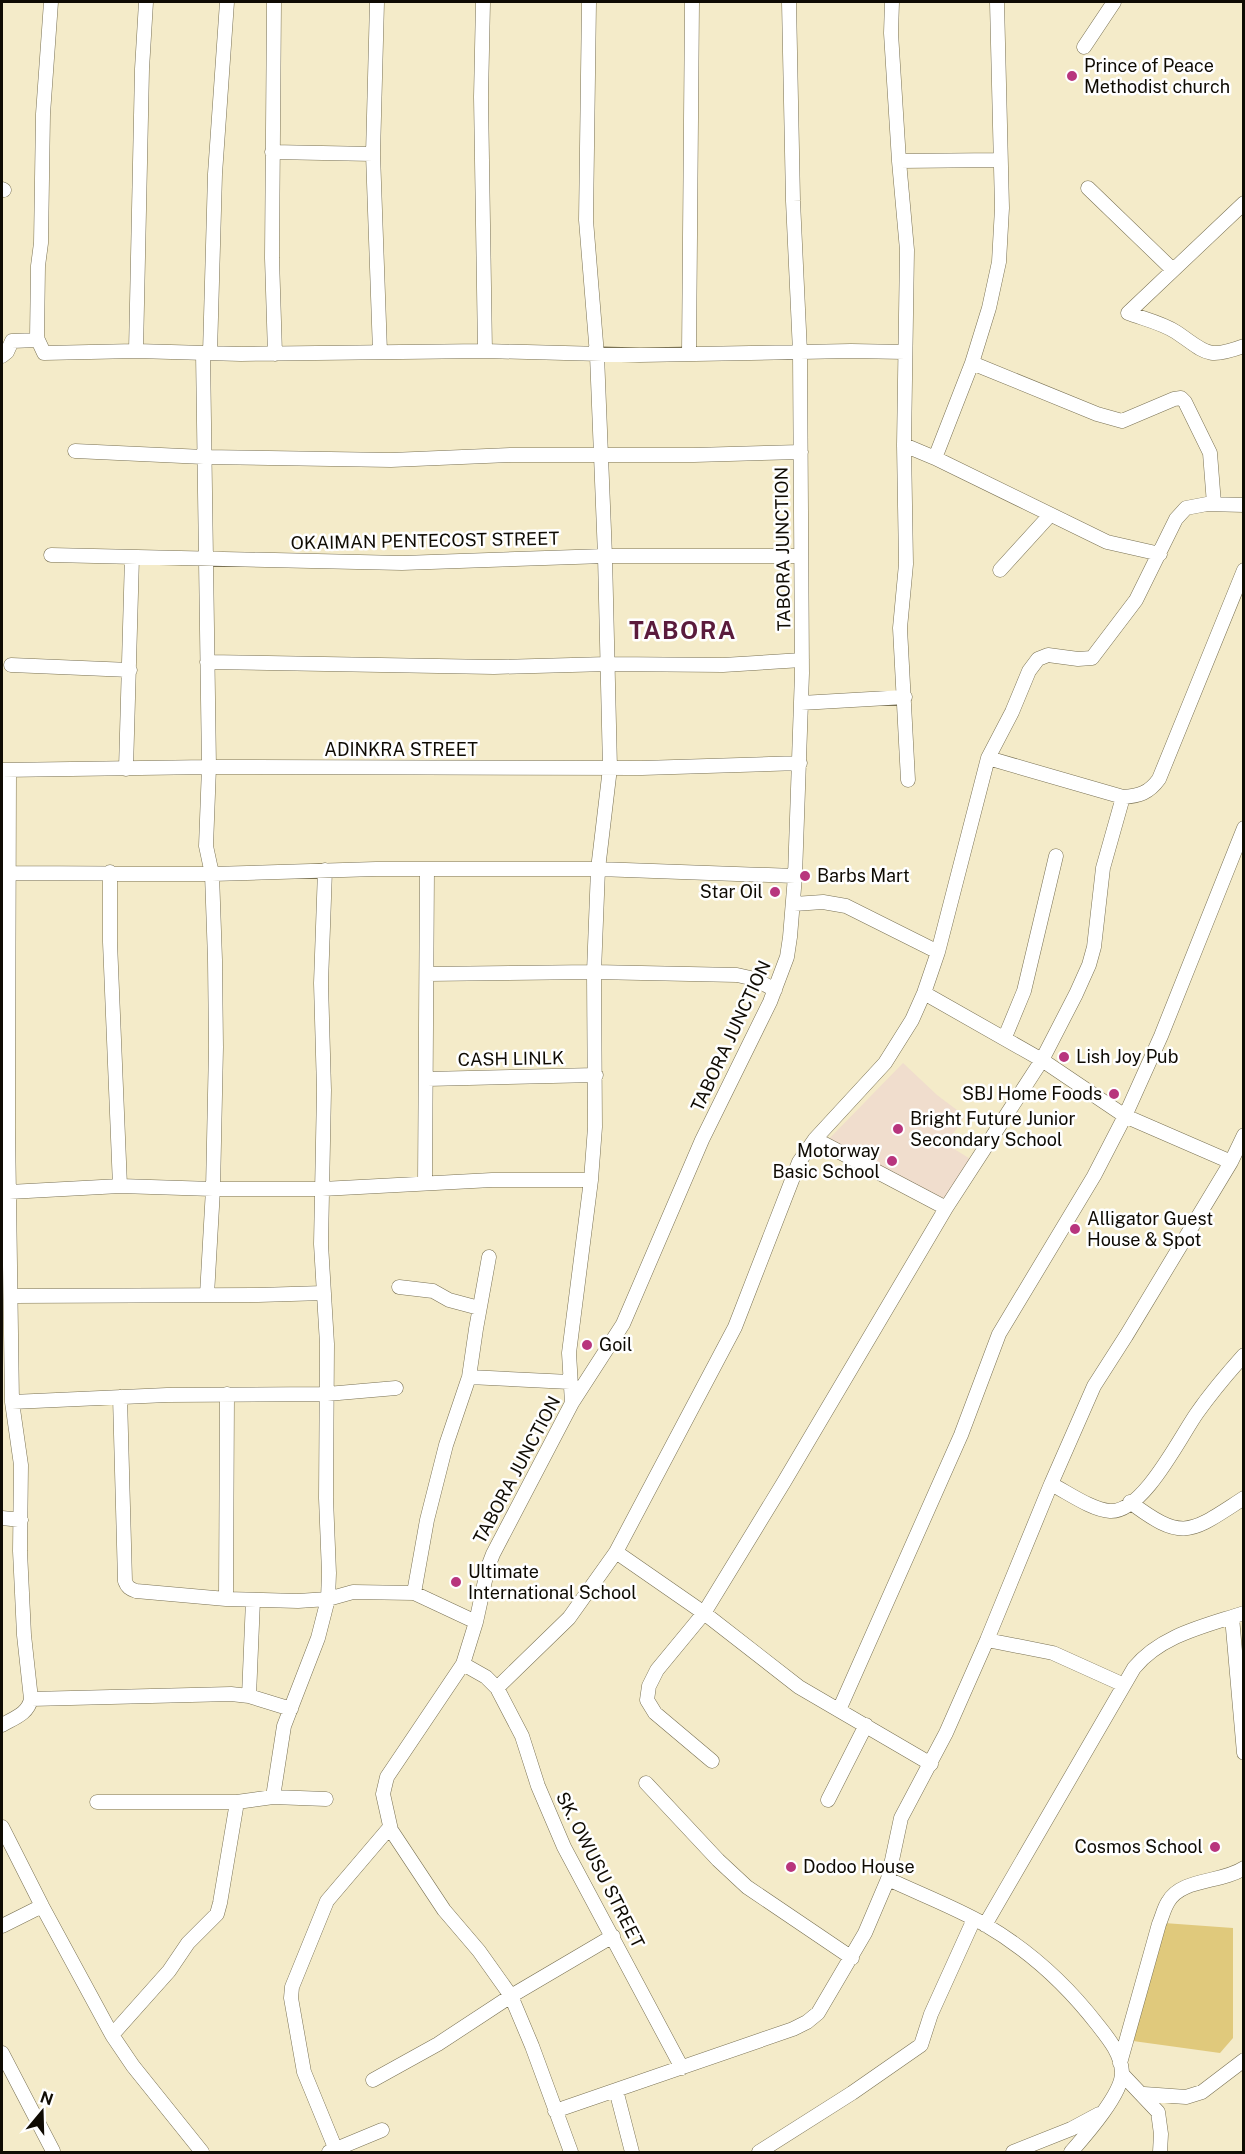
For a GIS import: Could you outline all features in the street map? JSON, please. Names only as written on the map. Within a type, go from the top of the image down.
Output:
[{"type":"street","points":[[51,2],[43,114],[41,243],[34,340],[44,353],[136,351],[275,354],[485,351],[597,355],[905,352]]},
{"type":"street","points":[[136,351],[142,69],[146,2]]},
{"type":"street","points":[[207,1295],[213,1189],[216,1047],[212,874],[206,846],[209,767],[204,457],[215,174],[227,2]]},
{"type":"street","points":[[274,2],[272,258],[275,354]]},
{"type":"street","points":[[377,2],[373,154],[380,352]]},
{"type":"street","points":[[483,2],[481,97],[485,351]]},
{"type":"street","points":[[572,1403],[569,1353],[591,1179],[596,1075],[594,972],[598,869],[610,768],[597,355],[586,220],[590,2]]},
{"type":"street","points":[[689,354],[692,2]]},
{"type":"street","name":"TABORA JUNCTION","points":[[390,1826],[383,1794],[387,1777],[464,1664],[493,1554],[572,1403],[623,1324],[702,1140],[775,990],[787,957],[794,904],[802,660],[800,352],[792,201],[789,2]]},
{"type":"street","points":[[892,2],[891,33],[907,250],[904,446],[906,564],[900,628],[908,780]]},
{"type":"street","points":[[935,458],[972,363],[990,308],[999,262],[1002,208],[997,2]]},
{"type":"street","points":[[1084,47],[1114,2]]},
{"type":"street","points":[[272,152],[373,154]]},
{"type":"street","points":[[899,161],[1000,160]]},
{"type":"street","points":[[1088,188],[1173,270]]},
{"type":"street","points":[[1244,203],[1128,313],[1176,332],[1202,351],[1216,354],[1244,346]]},
{"type":"street","points":[[2,356],[7,352],[12,341],[34,340]]},
{"type":"street","points":[[972,363],[1097,414],[1122,421],[1181,398],[1210,453],[1214,504]]},
{"type":"street","points":[[904,446],[935,458],[1107,542],[1160,554]]},
{"type":"street","points":[[75,452],[391,460],[511,455],[694,455],[801,452]]},
{"type":"street","points":[[497,1688],[569,1618],[616,1552],[735,1327],[799,1162],[815,1138],[885,1063],[912,1020],[938,952],[988,758],[1012,712],[1029,672],[1038,659],[1048,655],[1078,659],[1092,658],[1136,600],[1176,519],[1186,508],[1214,504],[1244,505]]},
{"type":"street","points":[[1000,570],[1050,515]]},
{"type":"street","name":"OKAIMAN PENTECOST STREET","points":[[51,555],[402,563],[605,556],[800,556]]},
{"type":"street","points":[[126,769],[132,557]]},
{"type":"street","points":[[988,758],[1123,797],[1139,796],[1146,792],[1159,779],[1244,570]]},
{"type":"street","points":[[207,662],[494,667],[723,664],[802,660]]},
{"type":"street","points":[[11,665],[130,670]]},
{"type":"street","points":[[801,703],[905,697]]},
{"type":"street","name":"ADINKRA STREET","points":[[5,771],[209,767],[610,768],[800,762]]},
{"type":"street","points":[[2,1725],[23,1713],[32,1699],[24,1635],[20,1551],[21,1465],[12,1402],[6,1317],[12,1296],[5,771]]},
{"type":"street","points":[[712,1761],[655,1713],[647,1700],[649,1686],[657,1670],[704,1613],[946,1208],[1042,1060],[1089,965],[1094,947],[1103,868],[1123,797]]},
{"type":"street","points":[[839,1710],[961,1435],[999,1334],[1094,1176],[1125,1116],[1161,1036],[1244,828]]},
{"type":"street","points":[[1005,1037],[1024,991],[1056,856]]},
{"type":"street","points":[[425,1183],[428,869]]},
{"type":"street","points":[[8,873],[212,874],[325,870],[598,869],[795,876]]},
{"type":"street","points":[[273,1797],[284,1726],[318,1638],[328,1599],[327,1394],[321,1244],[324,1090],[321,984],[325,870]]},
{"type":"street","points":[[110,872],[110,942],[120,1186]]},
{"type":"street","points":[[794,904],[824,902],[846,906],[938,952]]},
{"type":"street","points":[[426,974],[594,972],[737,975],[755,979],[775,990]]},
{"type":"street","points":[[924,993],[1005,1037],[1125,1116],[1231,1161]]},
{"type":"street","name":"CASH LINLK","points":[[427,1080],[596,1075]]},
{"type":"street","points":[[555,2111],[807,2022],[818,2013],[866,1933],[888,1879],[901,1818],[931,1764],[987,1640],[1094,1386],[1231,1161],[1244,1134]]},
{"type":"street","points":[[815,1138],[946,1208]]},
{"type":"street","points":[[9,1192],[120,1186],[322,1189],[425,1183],[591,1179]]},
{"type":"street","points":[[414,1593],[427,1520],[446,1445],[470,1377],[479,1308],[489,1257]]},
{"type":"street","points":[[399,1287],[433,1291],[449,1300],[479,1308]]},
{"type":"street","points":[[12,1296],[324,1293]]},
{"type":"street","points":[[1051,1484],[1097,1508],[1109,1511],[1117,1510],[1130,1502],[1152,1482],[1197,1413],[1244,1355]]},
{"type":"street","points":[[470,1377],[570,1382]]},
{"type":"street","points":[[12,1402],[227,1394],[327,1394],[396,1388]]},
{"type":"street","points":[[226,1599],[227,1394]]},
{"type":"street","points":[[120,1397],[127,1586],[136,1591],[253,1600],[328,1599],[353,1592],[414,1593],[476,1622]]},
{"type":"street","points":[[1130,1502],[1154,1521],[1173,1528],[1187,1529],[1200,1526],[1244,1498]]},
{"type":"street","points":[[2,1518],[21,1520]]},
{"type":"street","points":[[616,1552],[704,1613],[778,1672],[931,1764]]},
{"type":"street","points":[[249,1696],[253,1600]]},
{"type":"street","points":[[759,2152],[852,2093],[921,2044],[930,2014],[980,1922],[1134,1668],[1146,1654],[1190,1630],[1238,1615],[1244,1753]]},
{"type":"street","points":[[987,1640],[1053,1653],[1124,1685]]},
{"type":"street","name":"SK. OWUSU STREET","points":[[464,1664],[486,1677],[497,1688],[522,1736],[538,1786],[564,1847],[682,2068]]},
{"type":"street","points":[[32,1699],[231,1694],[249,1696],[291,1709]]},
{"type":"street","points":[[828,1800],[866,1725]]},
{"type":"street","points":[[646,1783],[717,1860],[747,1887],[852,1958]]},
{"type":"street","points":[[97,1802],[237,1802],[273,1797],[326,1799]]},
{"type":"street","points":[[112,2035],[169,1971],[188,1943],[217,1914],[237,1802]]},
{"type":"street","points":[[381,2130],[332,2151],[304,2072],[291,1998],[292,1987],[327,1900],[390,1826],[444,1910],[511,1996],[571,2152]]},
{"type":"street","points":[[2,1827],[112,2035],[133,2066],[202,2152]]},
{"type":"street","points":[[1071,2152],[1104,2110],[1121,2068],[1159,1924],[1168,1902],[1183,1888],[1234,1875],[1244,1868]]},
{"type":"street","points":[[888,1879],[980,1922],[1027,1953],[1078,2000],[1110,2041],[1121,2068],[1158,2112],[1161,2134],[1160,2152]]},
{"type":"street","points":[[2,1926],[42,1906]]},
{"type":"street","points":[[373,2080],[438,2044],[511,1996],[613,1936]]},
{"type":"street","points":[[2,2052],[53,2151]]},
{"type":"street","points":[[1144,2094],[1186,2097],[1202,2092],[1244,2060]]},
{"type":"street","points":[[616,2090],[632,2152]]},
{"type":"street","points":[[1013,2152],[1071,2129],[1104,2110]]},
{"type":"shaded area","name":"Bright Future Junior Secondary School","points":[[903,1063],[937,1095],[965,1116],[946,1144],[972,1160],[944,1205],[827,1141]]},
{"type":"shaded area","points":[[1164,1923],[1233,1928],[1233,2038],[1220,2053],[1133,2041]]},
{"type":"place","name":"Prince of Peace Methodist church","points":[[1072,76]]},
{"type":"place","name":"Barbs Mart","points":[[805,876]]},
{"type":"place","name":"Star Oil","points":[[775,892]]},
{"type":"place","name":"Lish Joy Pub","points":[[1064,1057]]},
{"type":"place","name":"SBJ Home Foods","points":[[1114,1094]]},
{"type":"place","name":"Bright Future Junior Secondary School","points":[[898,1129]]},
{"type":"place","name":"Motorway Basic School","points":[[892,1161]]},
{"type":"place","name":"Alligator Guest House & Spot","points":[[1075,1229]]},
{"type":"place","name":"Goil","points":[[587,1345]]},
{"type":"place","name":"Ultimate International School","points":[[456,1582]]},
{"type":"place","name":"Cosmos School","points":[[1215,1847]]},
{"type":"place","name":"Dodoo House","points":[[791,1867]]},
{"type":"district","name":"TABORA","points":[[683,631]]}]
